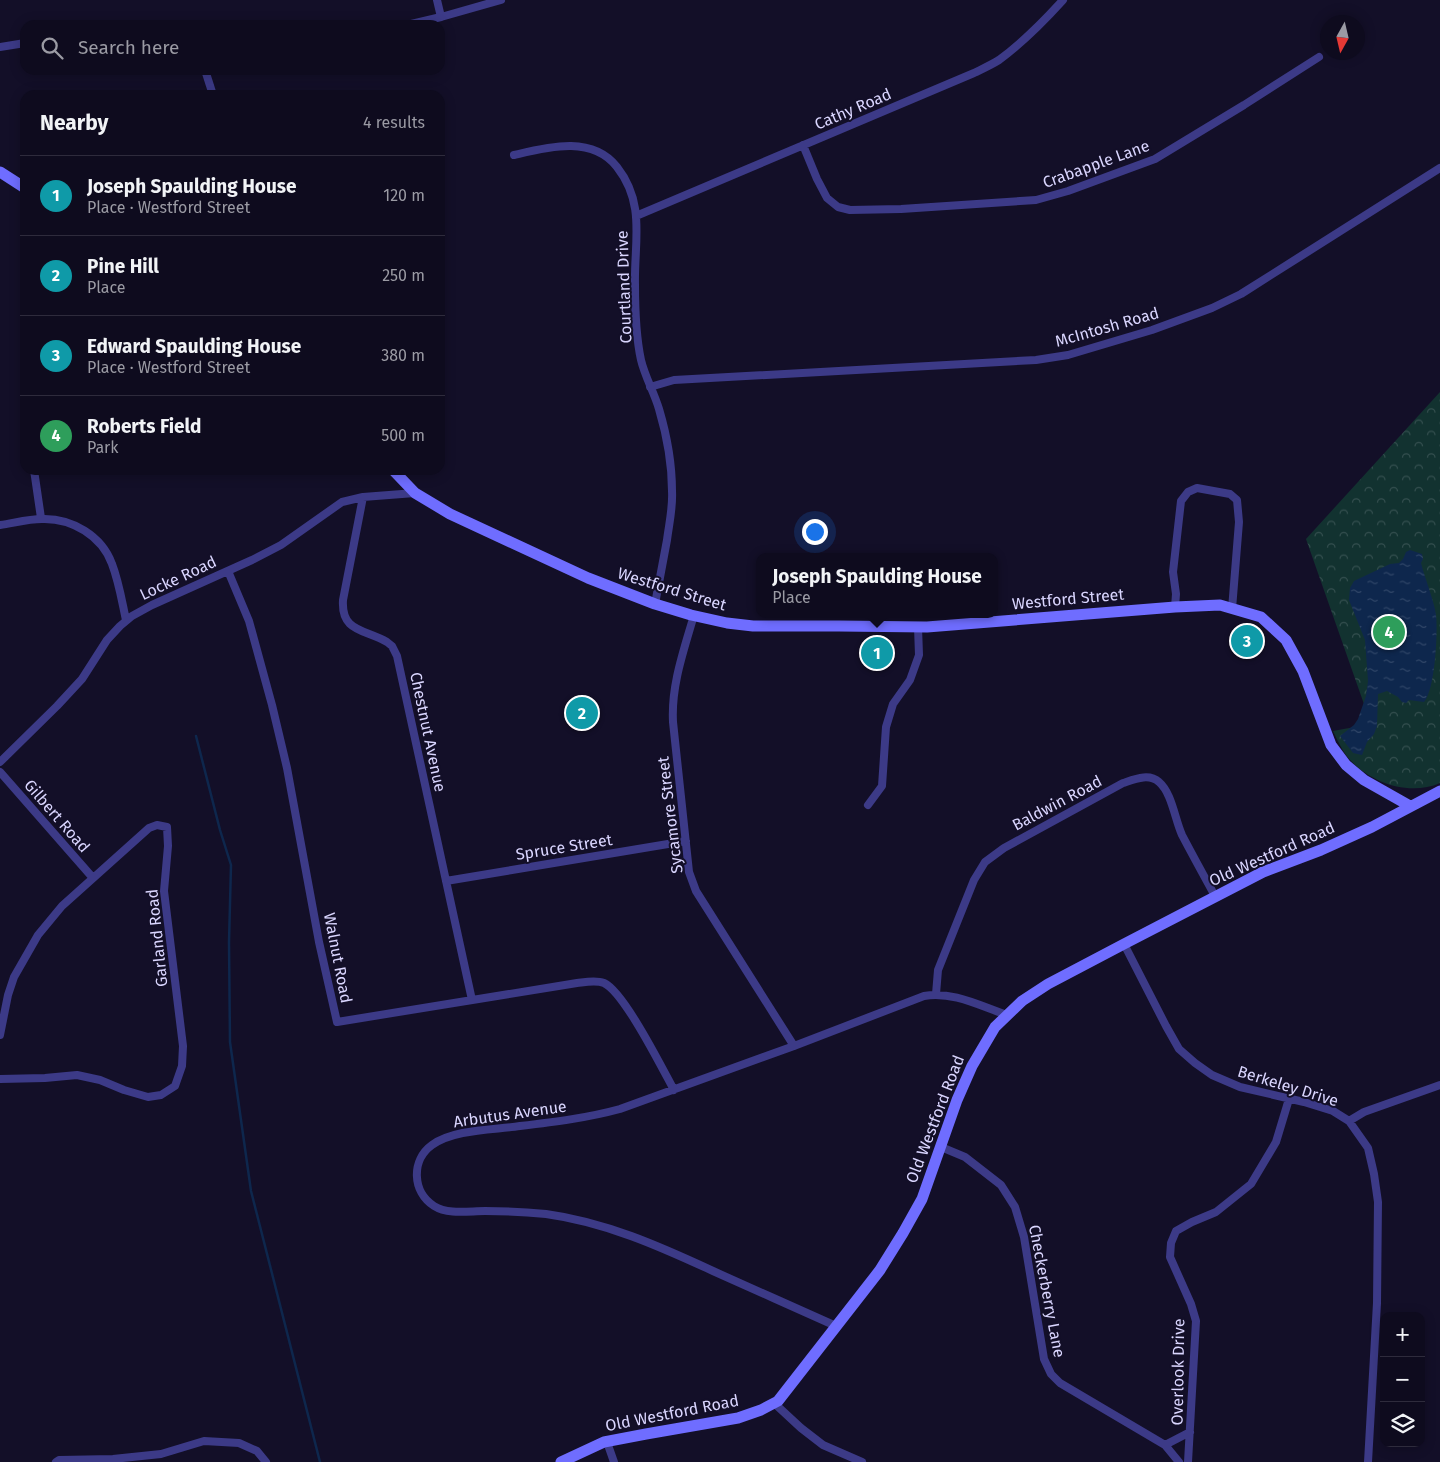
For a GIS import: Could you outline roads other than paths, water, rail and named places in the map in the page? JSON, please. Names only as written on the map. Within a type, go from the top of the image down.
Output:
[{"type":"main road","points":[[0,172],[20,185]]},
{"type":"main road","name":"Westford Street","points":[[398,475],[415,492],[450,514],[588,578],[655,604],[727,623],[753,626],[918,627],[1220,605],[1261,617],[1286,640],[1303,671],[1331,745],[1346,765],[1364,780],[1410,806]]},
{"type":"main road","name":"Old Westford Road","points":[[561,1462],[607,1442],[738,1418],[761,1410],[778,1401],[880,1270],[903,1233],[922,1198],[957,1100],[972,1066],[995,1027],[1022,1001],[1048,984],[1215,896],[1263,872],[1322,850],[1372,827],[1440,791]]},
{"type":"street","points":[[437,0],[441,17]]},
{"type":"street","points":[[428,20],[502,0]]},
{"type":"street","name":"Cathy Road","points":[[636,216],[974,73],[998,60],[1030,34],[1063,0]]},
{"type":"street","points":[[0,46],[20,44]]},
{"type":"street","name":"Crabapple Lane","points":[[803,146],[827,198],[838,207],[850,210],[901,209],[1036,200],[1068,191],[1155,159],[1319,57]]},
{"type":"street","points":[[207,75],[211,90]]},
{"type":"street","name":"Courtland Drive","points":[[514,154],[568,145],[601,153],[617,167],[634,200],[636,216],[635,285],[641,360],[659,408],[668,444],[671,466],[671,515],[655,604]]},
{"type":"street","name":"McIntosh Road","points":[[650,387],[674,380],[1026,360],[1068,355],[1152,330],[1220,305],[1241,294],[1440,168]]},
{"type":"street","points":[[35,475],[41,518]]},
{"type":"street","points":[[1175,607],[1176,594],[1173,572],[1181,502],[1188,492],[1197,488],[1230,494],[1237,500],[1240,522],[1232,609]]},
{"type":"street","name":"Locke Road","points":[[0,762],[82,679],[107,640],[126,620],[152,605],[281,545],[336,506],[348,500],[415,492]]},
{"type":"street","name":"Chestnut Avenue","points":[[363,497],[343,600],[343,614],[348,624],[387,642],[392,646],[397,656],[472,1000]]},
{"type":"street","points":[[0,525],[41,518],[70,523],[92,535],[108,553],[126,620]]},
{"type":"street","name":"Walnut Road","points":[[228,571],[250,621],[272,705],[287,768],[337,1022],[597,981],[611,988],[628,1010],[674,1090]]},
{"type":"street","name":"Sycamore Street","points":[[694,615],[676,678],[673,700],[689,872],[696,891],[794,1046]]},
{"type":"street","points":[[868,805],[882,786],[886,727],[893,704],[910,680],[919,655],[918,627]]},
{"type":"street","name":"Gilbert Road","points":[[0,772],[93,878]]},
{"type":"street","name":"Baldwin Road","points":[[936,994],[938,970],[974,880],[986,862],[1004,848],[1027,835],[1123,783],[1140,777],[1152,778],[1160,782],[1166,792],[1182,833],[1215,896]]},
{"type":"street","name":"Garland Road","points":[[0,1035],[8,995],[14,977],[38,935],[62,906],[149,828],[157,825],[167,827],[168,846],[164,891],[183,1046],[182,1066],[175,1086],[161,1095],[148,1097],[100,1080],[77,1075],[0,1079]]},
{"type":"street","name":"Spruce Street","points":[[446,880],[686,841]]},
{"type":"street","name":"Berkeley Drive","points":[[1124,944],[1166,1026],[1180,1049],[1190,1058],[1212,1075],[1240,1087],[1333,1111],[1350,1121],[1368,1148],[1378,1202],[1377,1303],[1368,1462]]},
{"type":"street","name":"Arbutus Avenue","points":[[836,1326],[673,1253],[628,1234],[597,1224],[560,1216],[531,1213],[445,1211],[429,1202],[419,1187],[417,1169],[421,1158],[428,1148],[443,1139],[470,1133],[599,1114],[634,1105],[924,996],[936,994],[949,995],[1007,1015]]},
{"type":"street","points":[[1350,1121],[1364,1112],[1440,1085]]},
{"type":"street","name":"Overlook Drive","points":[[1188,1462],[1196,1321],[1191,1304],[1170,1256],[1171,1243],[1176,1231],[1216,1212],[1251,1184],[1276,1142],[1289,1099]]},
{"type":"street","name":"Checkerberry Lane","points":[[941,1148],[965,1157],[1001,1185],[1015,1207],[1024,1237],[1044,1359],[1051,1374],[1076,1394],[1165,1445],[1179,1462]]},
{"type":"street","points":[[774,1403],[800,1428],[823,1445],[862,1462]]},
{"type":"street","points":[[1165,1445],[1190,1432]]},
{"type":"street","points":[[56,1462],[59,1460],[161,1454],[204,1441],[239,1442],[257,1451],[266,1462]]},
{"type":"street","points":[[607,1442],[614,1462]]},
{"type":"water","points":[[1410,550],[1422,554],[1423,559],[1421,563],[1436,615],[1437,634],[1431,686],[1424,702],[1409,700],[1406,703],[1402,702],[1398,697],[1387,691],[1378,694],[1377,726],[1374,734],[1367,742],[1362,755],[1353,753],[1340,736],[1354,725],[1358,719],[1366,696],[1368,681],[1365,640],[1349,600],[1350,588],[1354,581],[1390,564],[1399,563],[1406,552]]},
{"type":"waterway","points":[[196,736],[231,865],[229,942],[230,1042],[251,1191],[320,1462]]},
{"type":"place","name":"Roberts Field","points":[[1389,632]]},
{"type":"place","name":"Edward Spaulding House","points":[[1247,641]]},
{"type":"place","name":"Joseph Spaulding House","points":[[877,653]]},
{"type":"place","name":"Pine Hill","points":[[582,713]]}]
